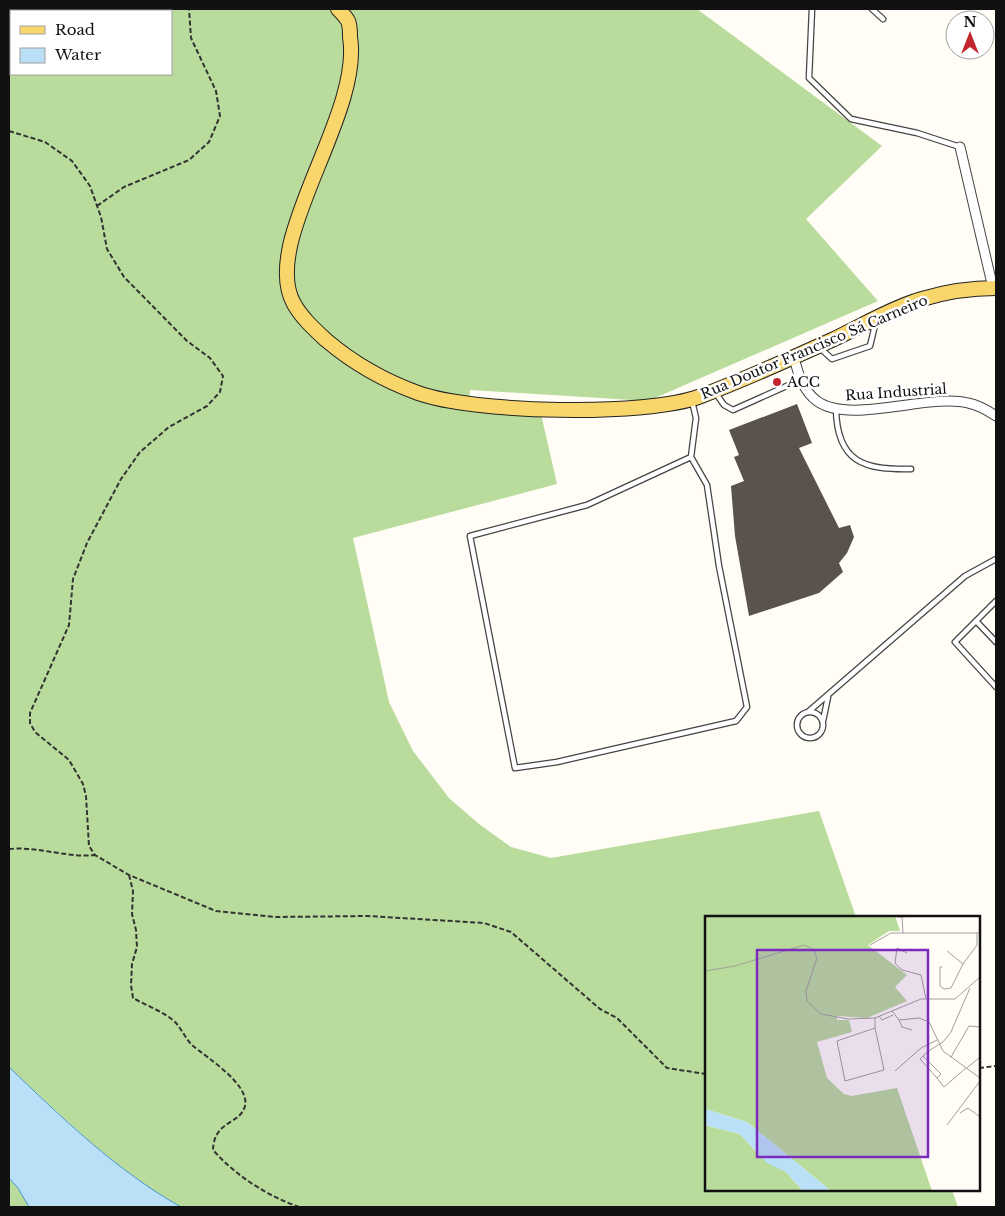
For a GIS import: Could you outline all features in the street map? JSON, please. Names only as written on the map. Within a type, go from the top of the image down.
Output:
[{"type":"main road","name":"Rua Doutor Francisco Sá Carneiro","points":[[338,9],[348,21],[353,52],[350,81],[290,240],[286,274],[293,302],[311,327],[340,352],[379,377],[421,394],[478,405],[608,409],[662,406],[691,400],[794,358],[920,299],[960,291],[995,288]]},
{"type":"street","points":[[960,147],[995,288]]},
{"type":"street","name":"Rua Industrial","points":[[794,358],[800,380],[816,401],[836,409],[900,407],[951,401],[968,403],[996,416]]},
{"type":"lane","points":[[812,9],[809,78],[851,119],[917,133],[960,147]]},
{"type":"lane","points":[[872,9],[883,18]]},
{"type":"lane","points":[[818,346],[832,360],[867,348],[872,342],[877,319]]},
{"type":"lane","points":[[714,391],[724,405],[733,410],[800,380]]},
{"type":"lane","points":[[691,400],[696,418],[691,457],[707,485],[719,566],[747,707],[736,721],[558,762],[515,768],[470,536],[587,505],[691,457]]},
{"type":"lane","points":[[836,409],[840,439],[850,455],[867,466],[888,470],[912,469]]},
{"type":"lane","points":[[828,696],[823,721],[824,728],[820,735],[812,739],[803,737],[797,729],[798,720],[965,576],[996,559]]},
{"type":"lane","points":[[996,601],[955,642],[996,687]]},
{"type":"lane","points":[[976,620],[996,642]]},
{"type":"lane","points":[[808,712],[816,713],[823,721]]},
{"type":"path","points":[[97,206],[124,187],[189,160],[210,142],[220,116],[216,91],[192,38],[189,9]]},
{"type":"path","points":[[9,131],[45,142],[72,161],[90,186],[97,206],[106,249],[124,277],[187,341],[210,358],[223,376],[220,392],[207,406],[169,427],[140,452],[121,479],[86,543],[74,579],[69,625],[30,713],[30,723],[35,732],[69,760],[83,784],[86,796],[89,846],[95,855],[129,875],[216,910],[276,917],[368,916],[484,923],[510,932],[600,1009],[616,1018],[667,1068],[705,1074]]},
{"type":"path","points":[[9,848],[44,851],[76,857],[95,855]]},
{"type":"path","points":[[129,875],[133,891],[132,914],[137,938],[131,978],[133,998],[176,1023],[190,1043],[236,1081],[244,1092],[245,1106],[238,1116],[222,1126],[213,1139],[213,1150],[226,1164],[248,1180],[279,1200],[300,1207]]},
{"type":"path","points":[[980,1068],[996,1066]]},
{"type":"green space","points":[[9,9],[697,9],[882,146],[806,219],[878,301],[648,401],[470,390],[468,411],[541,414],[557,484],[353,538],[389,702],[413,751],[449,798],[479,824],[511,847],[551,858],[819,811],[856,916],[705,916],[705,1191],[952,1191],[958,1207],[181,1207],[134,1177],[70,1124],[9,1067]]},
{"type":"green space","points":[[9,1178],[18,1188],[29,1207],[9,1207]]},
{"type":"water","points":[[9,1067],[91,1143],[157,1193],[181,1207],[29,1207],[18,1188],[9,1178]]},
{"type":"building","points":[[797,404],[812,443],[799,448],[839,528],[850,525],[854,537],[847,553],[839,563],[843,572],[819,593],[749,616],[735,536],[731,486],[744,481],[734,457],[739,455],[729,430]]},
{"type":"place","name":"ACC","points":[[777,382]]}]
